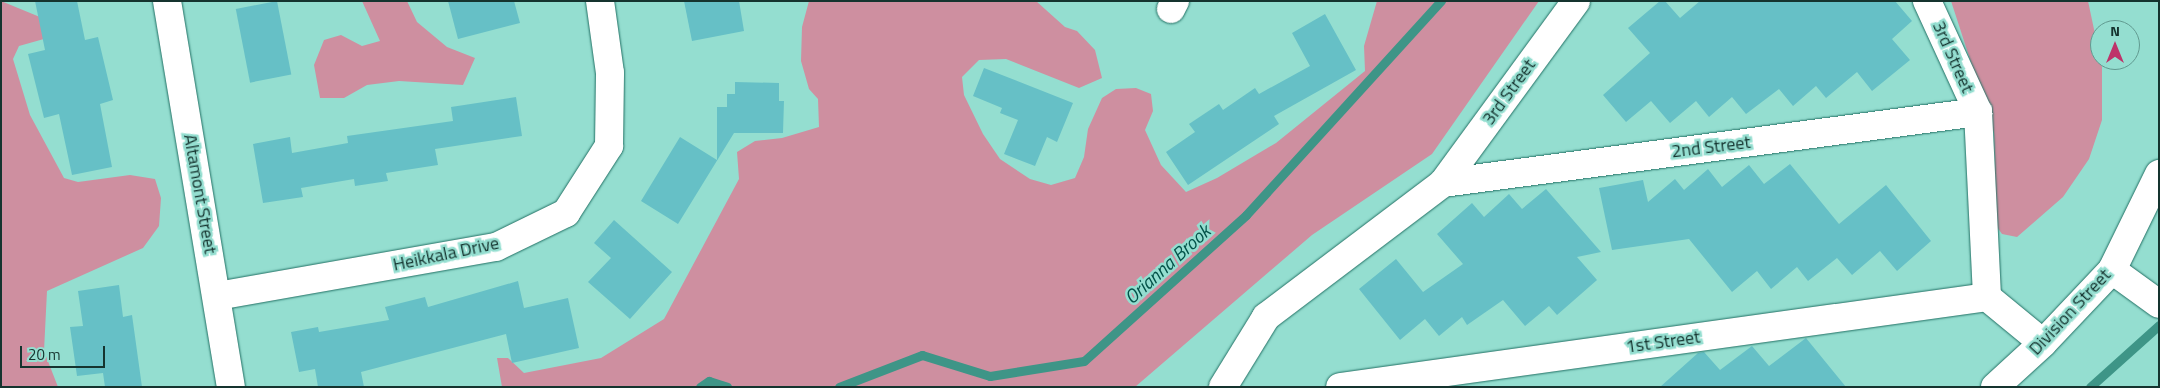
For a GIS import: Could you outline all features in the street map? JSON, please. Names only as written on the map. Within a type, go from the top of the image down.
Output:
[{"type":"street","name":"Altamont Street","points":[[167,1],[231,387]]},
{"type":"street","name":"Heikkala Drive","points":[[217,296],[496,247],[566,213],[609,146],[610,73],[600,1]]},
{"type":"street","name":"3rd Street","points":[[1443,183],[1576,1]]},
{"type":"street","name":"3rd Street","points":[[1927,1],[1978,112]]},
{"type":"street","name":"2nd Street","points":[[1443,183],[1978,112]]},
{"type":"street","points":[[1978,112],[1987,297],[2043,343]]},
{"type":"street","name":"Division Street","points":[[1996,387],[2043,343],[2112,270],[2159,174]]},
{"type":"street","points":[[1224,387],[1266,318],[1443,183]]},
{"type":"street","points":[[2112,270],[2159,304]]},
{"type":"street","name":"1st Street","points":[[1340,387],[1987,297]]},
{"type":"shaded area","points":[[1,1],[52,22],[58,35],[19,46],[13,59],[30,115],[64,178],[78,182],[130,175],[155,179],[161,198],[159,226],[143,248],[47,291],[44,351],[58,387],[1,387]]},
{"type":"shaded area","points":[[362,1],[407,1],[417,22],[447,47],[475,58],[463,85],[399,81],[367,85],[344,98],[320,98],[314,65],[324,40],[341,35],[362,46],[380,41]]},
{"type":"shaded area","points":[[809,1],[1036,1],[1065,27],[1077,31],[1095,50],[1102,78],[1079,88],[1006,59],[979,60],[962,77],[964,95],[983,134],[1000,159],[1030,179],[1051,185],[1075,178],[1084,157],[1088,129],[1102,98],[1116,89],[1136,88],[1151,94],[1153,111],[1145,130],[1161,165],[1186,192],[1217,178],[1276,143],[1365,71],[1364,46],[1377,1],[1539,1],[1432,154],[1312,235],[1135,387],[502,387],[497,358],[508,358],[524,373],[601,358],[664,319],[739,179],[737,152],[755,141],[782,138],[819,127],[818,99],[809,89],[801,61],[802,27]]},
{"type":"shaded area","points":[[1951,1],[2088,1],[2092,20],[2090,20],[2090,70],[2102,70],[2102,120],[2089,159],[2063,197],[2017,237],[2002,234],[1990,217],[1995,172],[1994,133]]},
{"type":"building","points":[[35,1],[77,1],[85,40],[98,37],[113,100],[100,104],[112,167],[72,175],[59,114],[44,118],[28,54],[45,50]]},
{"type":"building","points":[[277,1],[291,75],[250,83],[236,9]]},
{"type":"building","points":[[448,1],[514,1],[520,23],[458,39]]},
{"type":"building","points":[[684,1],[739,1],[744,31],[692,41]]},
{"type":"building","points":[[1660,1],[1665,1],[1680,18],[1700,1],[1895,1],[1912,21],[1892,39],[1910,60],[1872,91],[1857,72],[1826,98],[1816,86],[1793,106],[1779,89],[1746,114],[1732,97],[1709,117],[1696,101],[1670,123],[1651,101],[1626,122],[1603,95],[1650,53],[1628,28]]},
{"type":"building","points":[[1325,14],[1356,70],[1274,116],[1279,124],[1188,185],[1166,152],[1195,132],[1189,124],[1219,104],[1223,110],[1255,88],[1259,94],[1310,66],[1292,33]]},
{"type":"building","points":[[984,68],[1073,103],[1057,142],[1047,137],[1035,166],[1004,154],[1018,120],[1000,113],[1002,108],[973,96]]},
{"type":"building","points":[[735,82],[779,83],[779,101],[784,101],[783,133],[734,133],[678,224],[641,201],[680,137],[717,160],[717,107],[727,107],[727,94],[735,94]]},
{"type":"building","points":[[516,97],[522,136],[435,149],[438,165],[386,173],[388,181],[355,186],[354,179],[301,188],[303,197],[263,203],[253,144],[290,137],[292,153],[348,143],[347,136],[453,121],[451,107]]},
{"type":"building","points":[[1790,164],[1839,224],[1886,185],[1931,241],[1897,271],[1880,251],[1852,275],[1837,258],[1808,281],[1797,267],[1771,289],[1757,271],[1732,292],[1689,239],[1612,250],[1599,188],[1643,180],[1648,202],[1675,179],[1684,190],[1708,169],[1722,187],[1749,165],[1764,184]]},
{"type":"building","points":[[1546,189],[1601,252],[1577,257],[1597,280],[1557,315],[1549,306],[1525,326],[1503,300],[1467,325],[1462,317],[1439,336],[1425,319],[1400,340],[1359,289],[1396,259],[1423,292],[1463,264],[1437,234],[1472,203],[1484,217],[1509,194],[1522,209]]},
{"type":"building","points":[[614,220],[672,272],[630,319],[588,282],[611,258],[594,243]]},
{"type":"building","points":[[518,281],[524,308],[568,298],[579,348],[512,363],[506,334],[361,372],[364,387],[318,387],[315,369],[299,372],[291,332],[318,327],[319,332],[389,320],[385,307],[425,297],[428,307]]},
{"type":"building","points":[[119,285],[123,317],[132,315],[142,387],[105,387],[103,373],[77,376],[70,327],[83,326],[78,291]]},
{"type":"building","points":[[1806,338],[1846,387],[1660,387],[1698,353],[1704,352],[1720,370],[1752,346],[1769,366]]},
{"type":"waterway","name":"Orianna Brook","points":[[839,387],[922,355],[990,376],[1084,361],[1246,215],[1441,1]]},
{"type":"waterway","points":[[2090,387],[2159,325]]},
{"type":"waterway","name":"Orianna Brook","points":[[700,387],[709,381],[727,387]]}]
